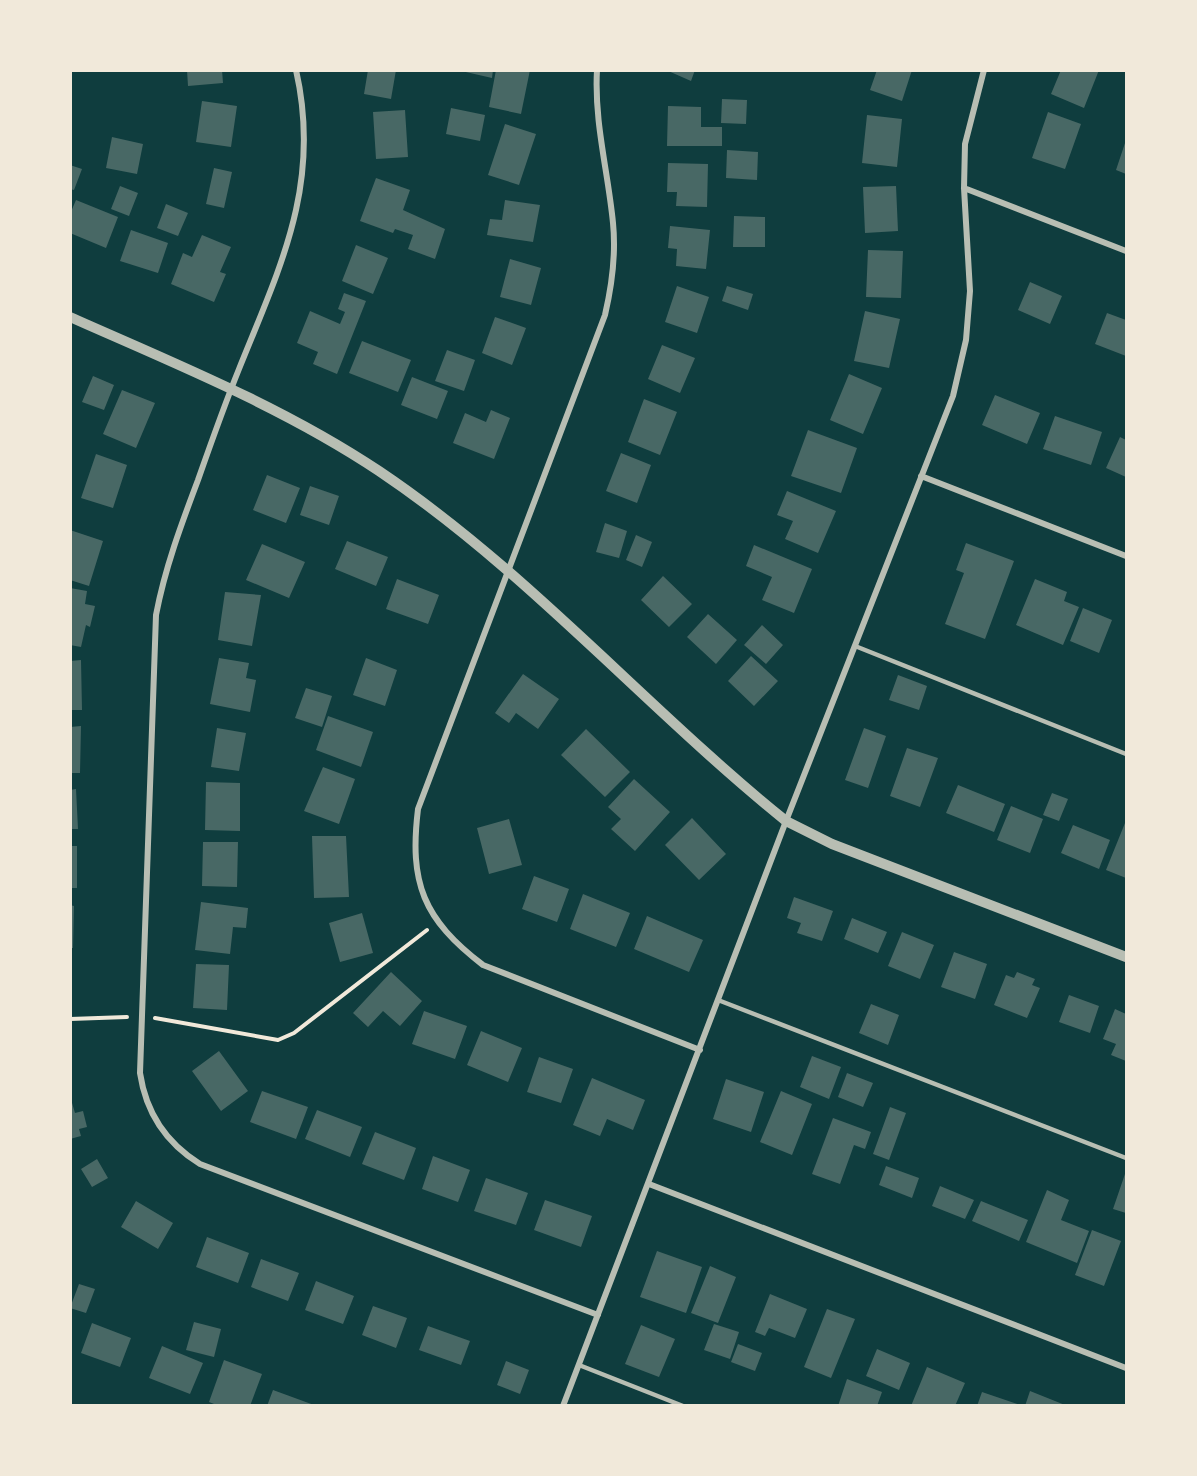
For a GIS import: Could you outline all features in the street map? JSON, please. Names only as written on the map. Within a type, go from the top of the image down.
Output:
[{"type":"street","points":[[296,70],[304,127],[299,206],[288,249],[231,388],[171,555],[156,615],[140,1073],[148,1106],[163,1133],[186,1155],[200,1164],[598,1315]]},
{"type":"street","points":[[597,70],[598,130],[613,223],[614,258],[610,293],[597,340],[418,809],[414,844],[417,874],[423,895],[438,923],[454,943],[494,971],[699,1050]]},
{"type":"street","points":[[563,1406],[786,821],[952,396],[966,340],[970,291],[964,188],[965,144],[984,70]]},
{"type":"street","points":[[964,188],[1126,251]]},
{"type":"street","points":[[70,317],[231,388],[331,440],[381,472],[508,572],[786,821],[832,844],[1126,957]]},
{"type":"street","points":[[921,476],[1126,556]]},
{"type":"street","points":[[649,1184],[1126,1368]]},
{"type":"lane","points":[[855,646],[1126,754]]},
{"type":"lane","points":[[718,1000],[1126,1158]]},
{"type":"lane","points":[[579,1365],[683,1406]]},
{"type":"path","points":[[70,1018],[166,1019],[278,1040],[294,1033],[419,935],[438,923]]},
{"type":"building","points":[[187,70],[222,70],[223,83],[188,86]]},
{"type":"building","points":[[368,70],[396,70],[391,99],[364,94]]},
{"type":"building","points":[[457,70],[493,70],[492,78]]},
{"type":"building","points":[[496,70],[530,70],[521,114],[489,107]]},
{"type":"building","points":[[666,70],[695,70],[691,81]]},
{"type":"building","points":[[877,70],[912,70],[902,101],[870,90]]},
{"type":"building","points":[[1061,70],[1099,70],[1084,108],[1051,94]]},
{"type":"building","points":[[722,99],[747,100],[746,124],[721,123]]},
{"type":"building","points":[[202,101],[237,106],[231,147],[196,142]]},
{"type":"building","points":[[668,106],[701,107],[701,127],[722,127],[722,146],[667,146]]},
{"type":"building","points":[[451,108],[485,115],[480,141],[446,134]]},
{"type":"building","points":[[405,110],[408,157],[376,159],[373,112]]},
{"type":"building","points":[[1048,112],[1081,124],[1065,169],[1032,158]]},
{"type":"building","points":[[867,115],[902,119],[897,167],[862,163]]},
{"type":"building","points":[[505,124],[536,134],[519,185],[488,175]]},
{"type":"building","points":[[112,137],[143,144],[137,174],[106,168]]},
{"type":"building","points":[[1126,140],[1126,174],[1116,170]]},
{"type":"building","points":[[727,150],[758,152],[757,180],[726,178]]},
{"type":"building","points":[[668,163],[708,164],[707,207],[676,206],[677,192],[667,192]]},
{"type":"building","points":[[70,165],[82,169],[74,190],[70,189]]},
{"type":"building","points":[[214,168],[232,172],[224,208],[206,204]]},
{"type":"building","points":[[376,178],[410,190],[403,210],[445,229],[435,259],[408,249],[413,235],[395,229],[393,233],[360,221]]},
{"type":"building","points":[[120,186],[138,193],[129,216],[111,209]]},
{"type":"building","points":[[896,186],[898,231],[865,233],[863,187]]},
{"type":"building","points":[[76,200],[118,217],[106,248],[70,233],[70,214]]},
{"type":"building","points":[[505,200],[540,205],[533,242],[487,235],[490,219],[502,220]]},
{"type":"building","points":[[166,204],[188,213],[178,236],[157,228]]},
{"type":"building","points":[[734,216],[765,217],[765,247],[733,247]]},
{"type":"building","points":[[670,226],[710,230],[706,269],[676,266],[677,249],[668,248]]},
{"type":"building","points":[[131,230],[168,243],[158,273],[120,261]]},
{"type":"building","points":[[202,235],[231,247],[220,272],[226,274],[214,302],[171,284],[183,253],[192,257]]},
{"type":"building","points":[[356,245],[388,258],[373,294],[342,281]]},
{"type":"building","points":[[868,250],[903,251],[901,298],[866,297]]},
{"type":"building","points":[[510,259],[541,268],[531,305],[500,297]]},
{"type":"building","points":[[1030,282],[1062,296],[1050,324],[1018,310]]},
{"type":"building","points":[[677,286],[709,297],[697,333],[665,322]]},
{"type":"building","points":[[727,286],[753,294],[748,310],[722,301]]},
{"type":"building","points":[[344,293],[366,301],[337,374],[313,364],[318,352],[297,343],[310,311],[340,324],[345,312],[338,309]]},
{"type":"building","points":[[865,311],[900,319],[889,368],[854,361]]},
{"type":"building","points":[[1107,313],[1126,320],[1126,356],[1095,344]]},
{"type":"building","points":[[495,317],[526,328],[512,365],[482,353]]},
{"type":"building","points":[[362,341],[411,360],[398,392],[349,373]]},
{"type":"building","points":[[662,345],[695,358],[680,393],[648,379]]},
{"type":"building","points":[[447,350],[475,360],[464,391],[435,381]]},
{"type":"building","points":[[849,374],[882,388],[863,434],[830,420]]},
{"type":"building","points":[[93,376],[114,385],[104,410],[82,402]]},
{"type":"building","points":[[412,377],[448,391],[437,419],[401,405]]},
{"type":"building","points":[[122,390],[155,403],[136,448],[103,434]]},
{"type":"building","points":[[995,395],[1040,413],[1027,444],[982,425]]},
{"type":"building","points":[[644,399],[677,412],[660,455],[628,442]]},
{"type":"building","points":[[491,410],[510,418],[494,459],[453,443],[465,413],[486,422]]},
{"type":"building","points":[[1055,416],[1102,432],[1091,465],[1043,449]]},
{"type":"building","points":[[808,430],[857,448],[841,493],[791,476]]},
{"type":"building","points":[[1120,437],[1126,440],[1126,477],[1106,468]]},
{"type":"building","points":[[621,453],[651,465],[637,503],[606,491]]},
{"type":"building","points":[[96,454],[127,465],[113,508],[81,498]]},
{"type":"building","points":[[267,475],[300,488],[286,523],[253,510]]},
{"type":"building","points":[[310,486],[339,496],[329,525],[300,515]]},
{"type":"building","points":[[787,491],[836,511],[818,553],[785,539],[793,521],[777,515]]},
{"type":"building","points":[[605,523],[627,531],[619,558],[596,552]]},
{"type":"building","points":[[70,530],[103,541],[89,586],[70,580]]},
{"type":"building","points":[[636,535],[652,542],[642,567],[626,560]]},
{"type":"building","points":[[347,541],[388,557],[376,586],[335,569]]},
{"type":"building","points":[[966,543],[1014,561],[985,639],[945,624],[964,573],[956,570]]},
{"type":"building","points":[[262,544],[305,562],[289,598],[246,580]]},
{"type":"building","points":[[754,545],[812,569],[794,613],[762,600],[772,577],[746,566]]},
{"type":"building","points":[[663,576],[692,604],[669,627],[641,600]]},
{"type":"building","points":[[397,579],[439,595],[428,624],[386,609]]},
{"type":"building","points":[[1035,579],[1067,592],[1064,601],[1079,607],[1063,645],[1016,625]]},
{"type":"building","points":[[70,588],[87,591],[85,604],[95,606],[90,627],[86,625],[81,647],[70,645]]},
{"type":"building","points":[[225,592],[261,595],[252,646],[218,640]]},
{"type":"building","points":[[1083,608],[1112,620],[1099,653],[1070,641]]},
{"type":"building","points":[[708,614],[737,640],[716,664],[687,637]]},
{"type":"building","points":[[762,625],[783,645],[766,664],[744,645]]},
{"type":"building","points":[[751,656],[778,681],[754,706],[728,681]]},
{"type":"building","points":[[219,658],[249,663],[246,678],[256,680],[250,712],[210,704]]},
{"type":"building","points":[[366,658],[397,670],[385,706],[353,695]]},
{"type":"building","points":[[81,660],[82,710],[70,710],[70,661]]},
{"type":"building","points":[[523,674],[559,699],[538,729],[516,713],[509,723],[495,713]]},
{"type":"building","points":[[898,675],[927,686],[919,710],[889,700]]},
{"type":"building","points":[[306,688],[332,696],[322,727],[295,718]]},
{"type":"building","points":[[328,716],[373,732],[361,767],[316,750]]},
{"type":"building","points":[[81,726],[80,773],[70,773],[70,727]]},
{"type":"building","points":[[217,728],[246,733],[239,771],[211,767]]},
{"type":"building","points":[[864,728],[886,736],[868,788],[845,780]]},
{"type":"building","points":[[586,729],[630,772],[605,797],[561,755]]},
{"type":"building","points":[[907,748],[938,758],[920,807],[890,796]]},
{"type":"building","points":[[323,767],[355,779],[339,824],[304,811]]},
{"type":"building","points":[[634,779],[670,812],[635,851],[611,829],[621,819],[608,807]]},
{"type":"building","points":[[206,782],[240,783],[240,831],[205,830]]},
{"type":"building","points":[[958,785],[1005,804],[994,832],[946,813]]},
{"type":"building","points":[[76,789],[78,829],[70,829],[70,790]]},
{"type":"building","points":[[1052,793],[1068,799],[1059,821],[1043,815]]},
{"type":"building","points":[[1011,806],[1043,819],[1030,853],[997,840]]},
{"type":"building","points":[[692,818],[726,854],[699,880],[665,845]]},
{"type":"building","points":[[509,819],[522,865],[489,874],[477,828]]},
{"type":"building","points":[[1126,824],[1126,878],[1106,870]]},
{"type":"building","points":[[1073,825],[1110,840],[1099,869],[1061,853]]},
{"type":"building","points":[[312,836],[346,836],[349,897],[314,898]]},
{"type":"building","points":[[203,842],[238,842],[237,887],[202,886]]},
{"type":"building","points":[[70,846],[77,846],[77,888],[70,888]]},
{"type":"building","points":[[534,876],[569,889],[557,922],[522,909]]},
{"type":"building","points":[[583,894],[630,913],[616,947],[570,929]]},
{"type":"building","points":[[794,897],[833,911],[822,941],[797,933],[801,923],[787,918]]},
{"type":"building","points":[[201,902],[248,908],[246,928],[233,927],[230,954],[195,950]]},
{"type":"building","points":[[70,905],[74,906],[73,948],[70,948]]},
{"type":"building","points":[[362,913],[373,953],[340,962],[329,923]]},
{"type":"building","points":[[647,916],[703,940],[689,972],[634,949]]},
{"type":"building","points":[[852,918],[887,932],[878,953],[844,939]]},
{"type":"building","points":[[902,932],[934,945],[920,979],[888,966]]},
{"type":"building","points":[[954,952],[987,964],[975,999],[941,987]]},
{"type":"building","points":[[196,964],[229,965],[227,1010],[193,1008]]},
{"type":"building","points":[[391,972],[422,1001],[400,1026],[383,1011],[368,1027],[353,1013]]},
{"type":"building","points":[[1017,972],[1035,979],[1032,985],[1040,988],[1027,1018],[994,1005],[1006,975],[1014,978]]},
{"type":"building","points":[[1069,995],[1099,1006],[1090,1033],[1059,1022]]},
{"type":"building","points":[[871,1004],[899,1015],[888,1045],[859,1033]]},
{"type":"building","points":[[1115,1009],[1126,1014],[1126,1061],[1111,1055],[1116,1044],[1103,1039]]},
{"type":"building","points":[[424,1011],[467,1026],[455,1059],[412,1044]]},
{"type":"building","points":[[481,1031],[522,1048],[508,1082],[467,1065]]},
{"type":"building","points":[[219,1051],[248,1091],[221,1111],[192,1071]]},
{"type":"building","points":[[812,1056],[841,1067],[829,1099],[800,1087]]},
{"type":"building","points":[[539,1057],[573,1069],[561,1103],[527,1092]]},
{"type":"building","points":[[847,1073],[873,1083],[863,1107],[838,1097]]},
{"type":"building","points":[[592,1078],[645,1100],[633,1130],[607,1119],[600,1136],[573,1125]]},
{"type":"building","points":[[726,1079],[764,1092],[751,1132],[713,1119]]},
{"type":"building","points":[[262,1091],[308,1107],[296,1139],[250,1122]]},
{"type":"building","points":[[781,1091],[812,1104],[792,1155],[760,1142]]},
{"type":"building","points":[[70,1096],[75,1113],[83,1111],[87,1127],[79,1129],[81,1136],[70,1139]]},
{"type":"building","points":[[890,1107],[906,1113],[889,1160],[873,1154]]},
{"type":"building","points":[[317,1110],[362,1127],[350,1157],[305,1139]]},
{"type":"building","points":[[833,1118],[871,1132],[865,1149],[854,1145],[840,1184],[812,1174]]},
{"type":"building","points":[[375,1132],[416,1148],[404,1180],[362,1164]]},
{"type":"building","points":[[433,1156],[470,1170],[458,1202],[422,1189]]},
{"type":"building","points":[[97,1159],[108,1178],[92,1187],[81,1169]]},
{"type":"building","points":[[886,1166],[919,1178],[912,1198],[879,1185]]},
{"type":"building","points":[[1126,1171],[1126,1213],[1113,1209]]},
{"type":"building","points":[[486,1178],[528,1193],[516,1225],[474,1211]]},
{"type":"building","points":[[940,1186],[974,1200],[965,1219],[932,1206]]},
{"type":"building","points":[[1047,1190],[1069,1200],[1061,1220],[1089,1231],[1077,1263],[1026,1242]]},
{"type":"building","points":[[545,1200],[592,1216],[581,1247],[534,1230]]},
{"type":"building","points":[[136,1201],[173,1223],[158,1249],[121,1227]]},
{"type":"building","points":[[981,1201],[1028,1220],[1019,1241],[972,1221]]},
{"type":"building","points":[[1092,1230],[1121,1241],[1104,1286],[1075,1275]]},
{"type":"building","points":[[207,1237],[249,1253],[238,1283],[196,1267]]},
{"type":"building","points":[[657,1251],[702,1267],[686,1313],[640,1297]]},
{"type":"building","points":[[261,1259],[299,1273],[288,1301],[251,1287]]},
{"type":"building","points":[[710,1266],[736,1277],[718,1323],[691,1313]]},
{"type":"building","points":[[316,1281],[354,1296],[343,1324],[305,1310]]},
{"type":"building","points":[[79,1284],[95,1289],[86,1313],[70,1308]]},
{"type":"building","points":[[770,1294],[807,1309],[795,1338],[769,1328],[765,1336],[755,1332]]},
{"type":"building","points":[[373,1306],[407,1318],[396,1348],[362,1335]]},
{"type":"building","points":[[827,1309],[855,1319],[831,1378],[804,1367]]},
{"type":"building","points":[[194,1322],[221,1329],[214,1357],[186,1350]]},
{"type":"building","points":[[92,1323],[131,1338],[120,1367],[81,1353]]},
{"type":"building","points":[[714,1324],[739,1332],[730,1359],[704,1350]]},
{"type":"building","points":[[641,1325],[675,1339],[659,1377],[625,1364]]},
{"type":"building","points":[[428,1326],[470,1341],[461,1365],[419,1350]]},
{"type":"building","points":[[738,1344],[762,1353],[755,1371],[731,1362]]},
{"type":"building","points":[[162,1346],[203,1363],[190,1394],[149,1378]]},
{"type":"building","points":[[877,1349],[910,1363],[899,1390],[866,1376]]},
{"type":"building","points":[[224,1360],[262,1374],[250,1406],[219,1406],[209,1402]]},
{"type":"building","points":[[506,1361],[529,1370],[520,1394],[497,1385]]},
{"type":"building","points":[[927,1367],[965,1383],[955,1406],[911,1406]]},
{"type":"building","points":[[847,1379],[882,1392],[877,1406],[838,1406]]},
{"type":"building","points":[[273,1390],[314,1405],[314,1406],[267,1406]]},
{"type":"building","points":[[1030,1391],[1065,1405],[1025,1406]]},
{"type":"building","points":[[982,1392],[1020,1405],[1020,1406],[977,1406]]}]
